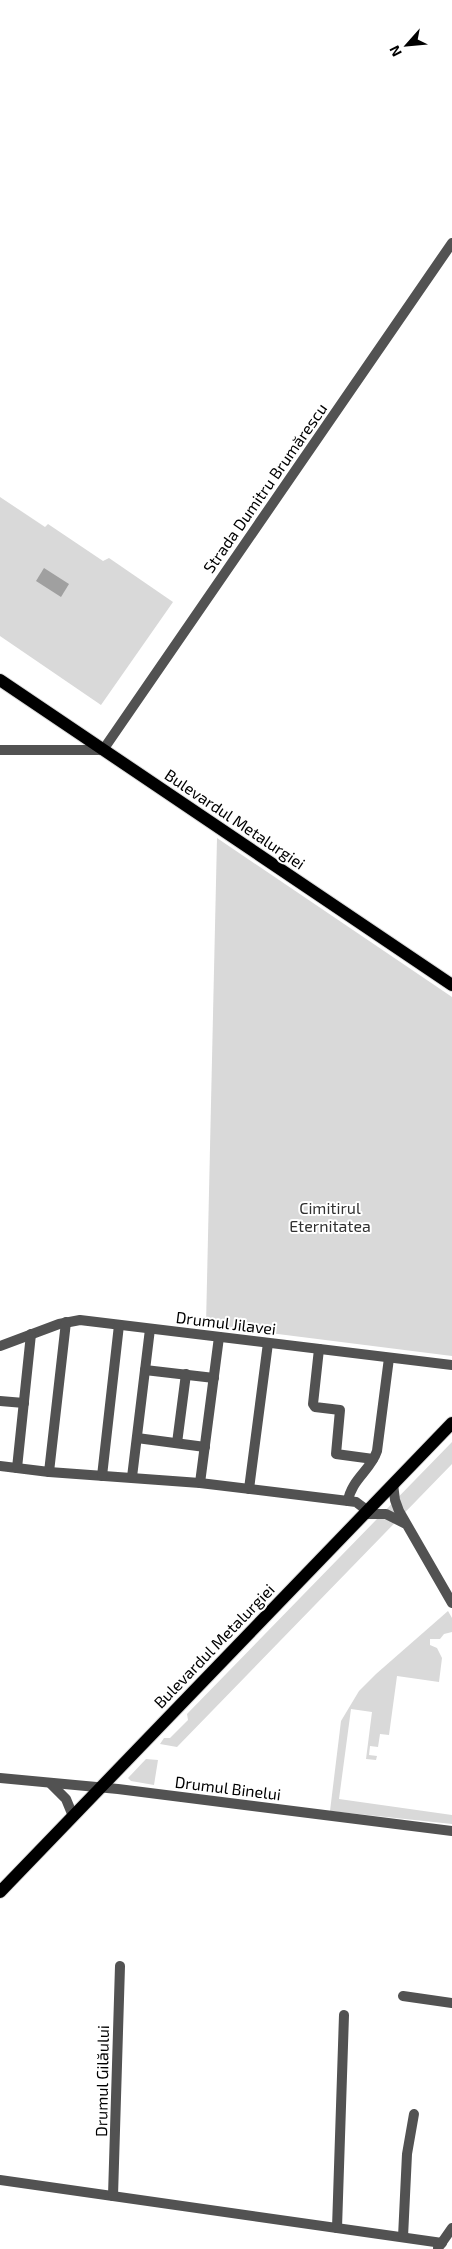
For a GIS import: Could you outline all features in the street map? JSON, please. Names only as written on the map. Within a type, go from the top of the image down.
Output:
[{"type":"main road","name":"Bulevardul Metalurgiei","points":[[0,680],[452,985]]},
{"type":"main road","name":"Bulevardul Metalurgiei","points":[[0,1892],[452,1423]]},
{"type":"street","name":"Strada Dumitru Brumărescu","points":[[103,750],[452,243]]},
{"type":"street","points":[[0,750],[103,750]]},
{"type":"street","name":"Drumul Jilavei","points":[[0,1346],[66,1322],[80,1320],[452,1365]]},
{"type":"street","points":[[49,1472],[66,1322]]},
{"type":"street","points":[[102,1476],[118,1325]]},
{"type":"street","points":[[132,1477],[150,1329]]},
{"type":"street","points":[[17,1468],[31,1334]]},
{"type":"street","points":[[200,1483],[219,1337]]},
{"type":"street","points":[[249,1489],[268,1343]]},
{"type":"street","points":[[319,1349],[312,1404],[315,1408],[338,1410],[341,1412],[336,1454],[373,1459]]},
{"type":"street","points":[[348,1501],[352,1487],[373,1459],[378,1444],[389,1358]]},
{"type":"street","points":[[146,1370],[214,1378]]},
{"type":"street","points":[[177,1443],[186,1374]]},
{"type":"street","points":[[0,1401],[24,1403]]},
{"type":"street","points":[[137,1438],[205,1447]]},
{"type":"street","points":[[0,1466],[49,1472],[200,1483],[356,1502],[366,1513],[390,1515],[406,1525]]},
{"type":"street","points":[[393,1484],[396,1504],[406,1525],[452,1603]]},
{"type":"street","name":"Drumul Binelui","points":[[0,1778],[101,1788],[452,1831]]},
{"type":"street","points":[[51,1784],[66,1799],[73,1816]]},
{"type":"street","name":"Drumul Gilăului","points":[[113,2196],[120,1966]]},
{"type":"street","points":[[403,1996],[452,2003]]},
{"type":"street","points":[[337,2228],[344,2015]]},
{"type":"street","points":[[403,2237],[407,2154],[414,2114]]},
{"type":"street","points":[[0,2180],[403,2237],[439,2246],[452,2228]]},
{"type":"green space","points":[[0,497],[45,527],[48,524],[103,561],[109,558],[173,602],[101,705],[0,636]]},
{"type":"green space","name":"Cimitirul Eternitatea","points":[[217,838],[452,997],[452,1356],[206,1325]]},
{"type":"green space","points":[[452,1442],[452,1464],[177,1747],[160,1744],[164,1738],[170,1738],[188,1720],[187,1714]]},
{"type":"green space","points":[[448,1611],[452,1618],[452,1632],[444,1634],[440,1639],[430,1639],[430,1645],[437,1648],[442,1658],[439,1682],[397,1676],[389,1735],[380,1734],[378,1747],[370,1746],[369,1755],[377,1756],[376,1760],[366,1759],[372,1712],[351,1709],[339,1799],[452,1815],[452,1824],[330,1811],[341,1721],[359,1691]]},
{"type":"green space","points":[[146,1759],[158,1760],[154,1785],[131,1781],[128,1778]]},
{"type":"shaded area","points":[[44,568],[69,584],[61,597],[36,581]]}]
